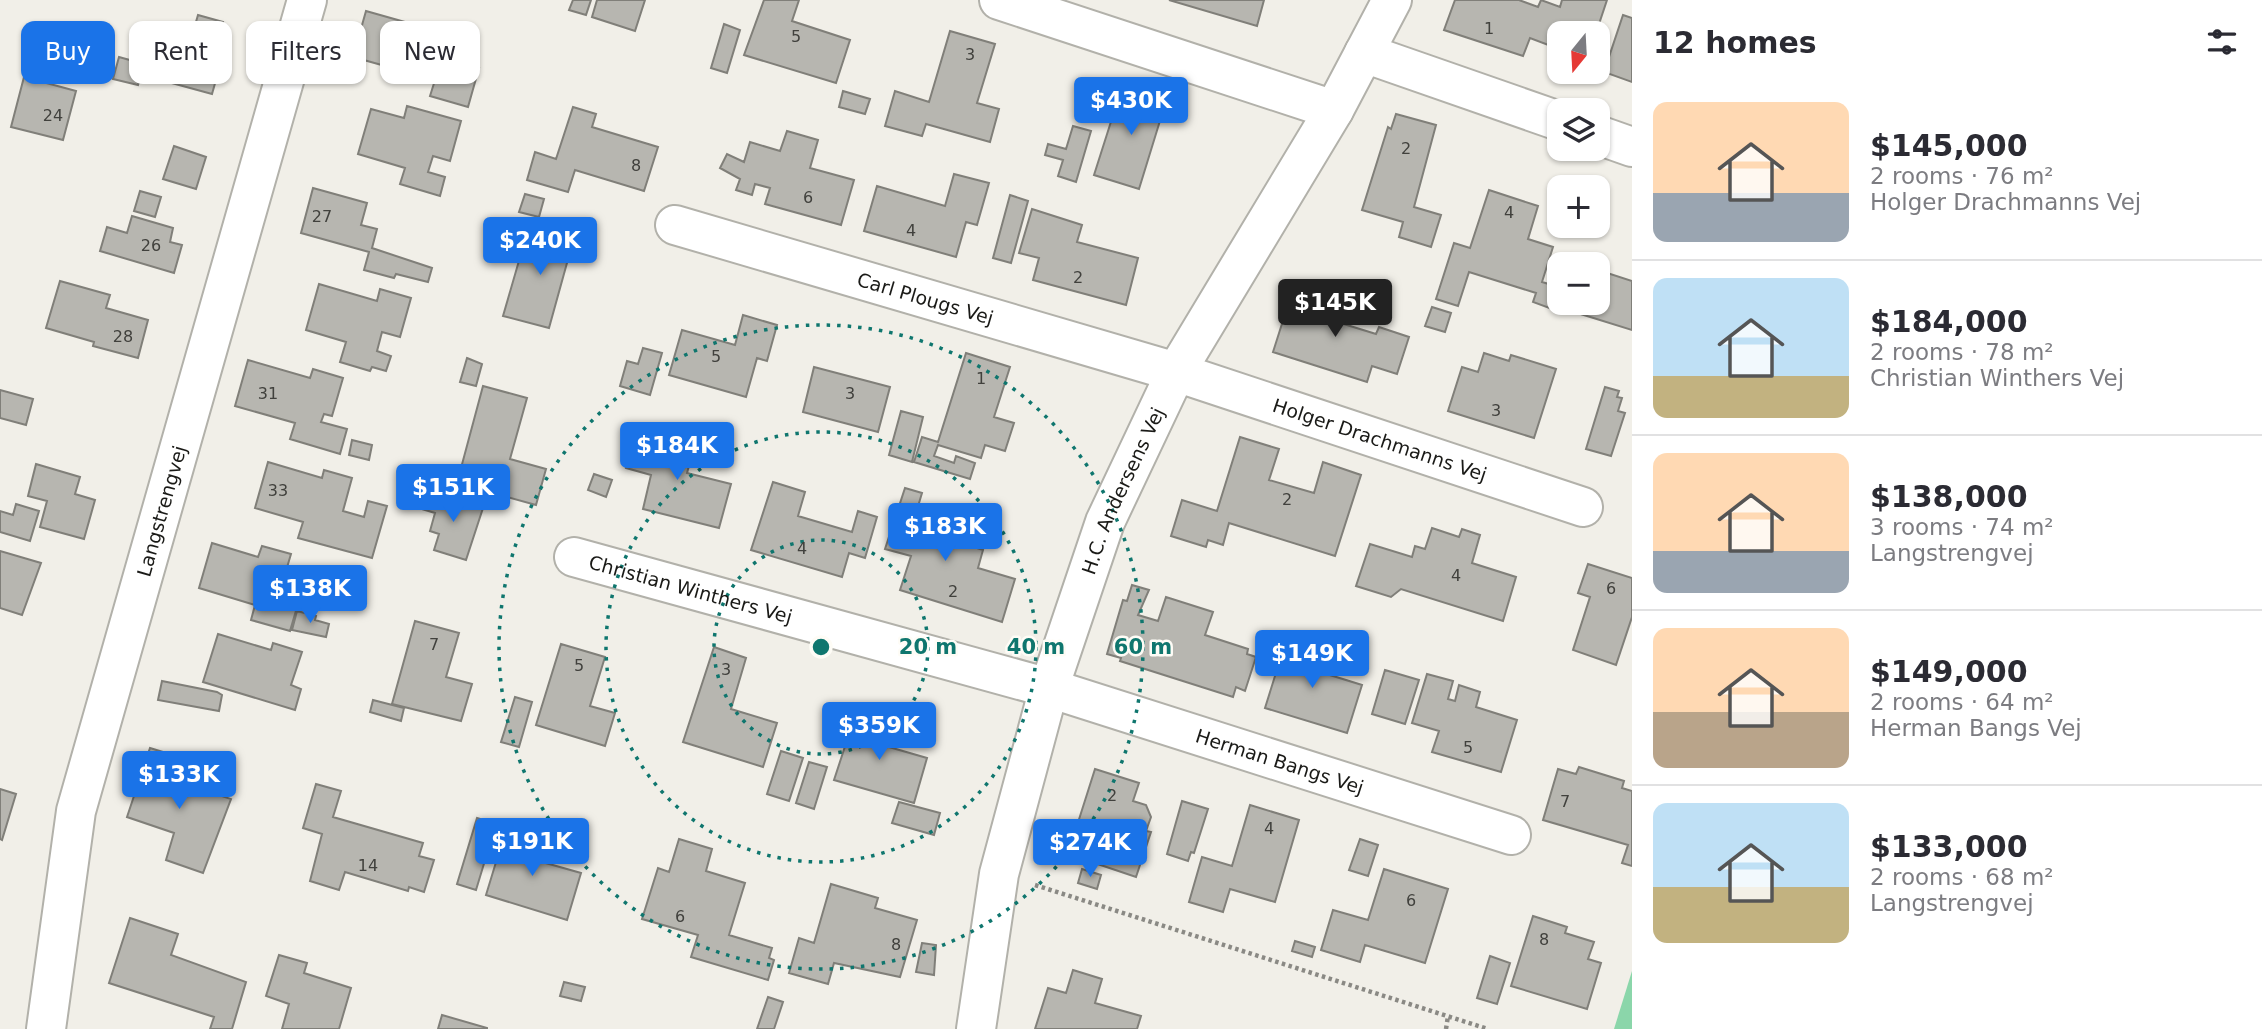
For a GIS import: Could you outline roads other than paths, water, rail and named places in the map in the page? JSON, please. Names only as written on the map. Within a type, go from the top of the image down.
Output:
[{"type":"street","name":"Langstrengvej","points":[[46,1029],[76,811],[307,0]]},
{"type":"street","points":[[999,0],[1334,110]]},
{"type":"street","name":"H.C. Andersens Vej","points":[[976,1029],[999,874],[1048,688],[1105,522],[1176,372],[1334,110],[1392,0]]},
{"type":"street","points":[[1364,52],[1547,117]]},
{"type":"street","points":[[1610,139],[1632,147]]},
{"type":"street","name":"Carl Plougs Vej","points":[[676,225],[1176,372]]},
{"type":"street","name":"Holger Drachmanns Vej","points":[[1176,372],[1583,507]]},
{"type":"street","name":"Christian Winthers Vej","points":[[574,557],[1048,688]]},
{"type":"street","name":"Herman Bangs Vej","points":[[1048,688],[1511,835]]}]
